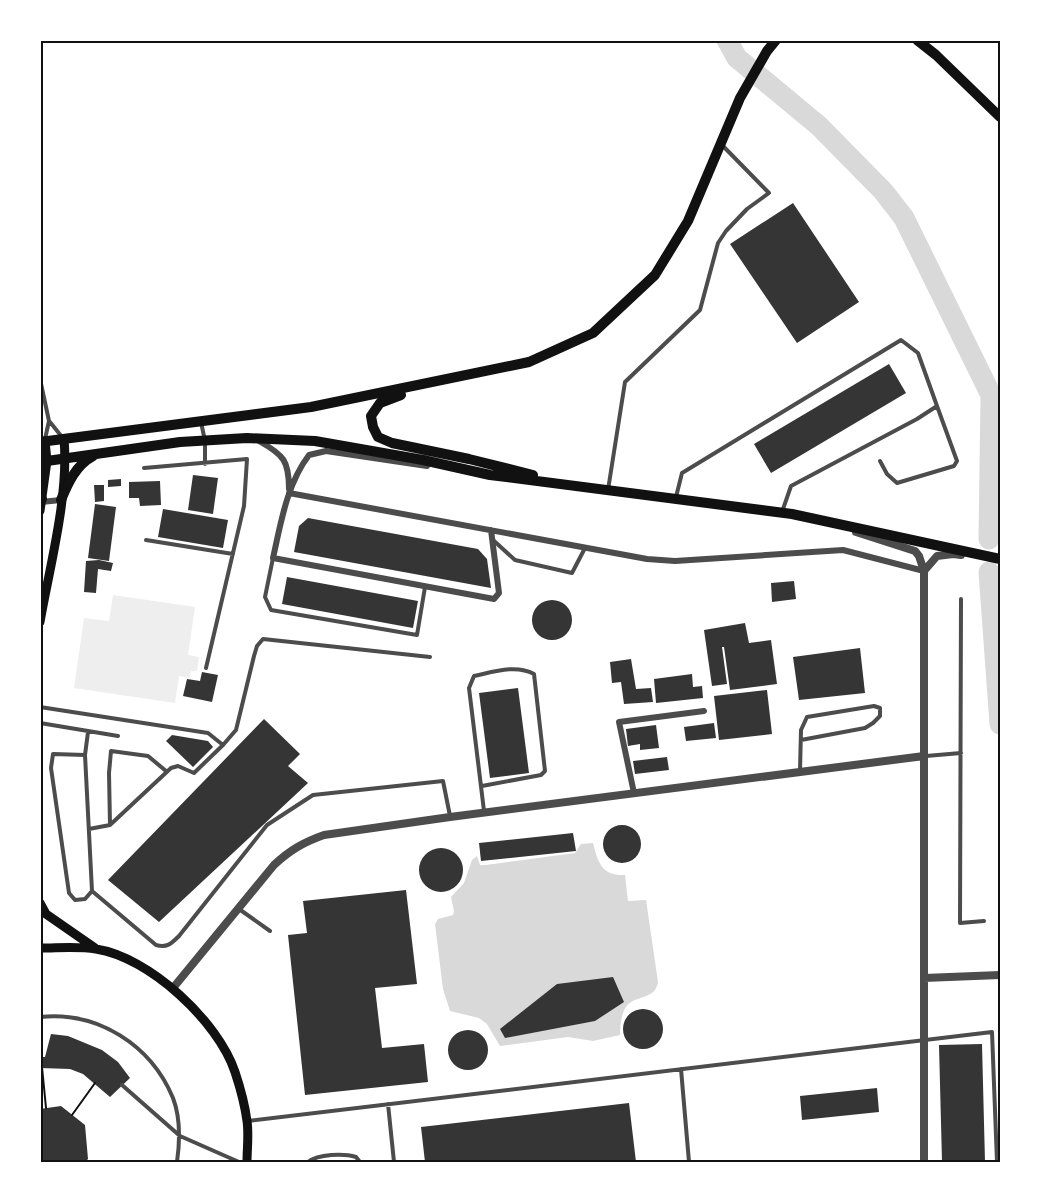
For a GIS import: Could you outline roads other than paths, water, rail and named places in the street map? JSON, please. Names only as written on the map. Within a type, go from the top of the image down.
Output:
[{"type":"main road","points":[[41,502],[43,442],[311,407],[528,363],[593,333],[655,275],[688,221],[740,98],[767,51],[776,40]]},
{"type":"main road","points":[[917,40],[936,55],[1000,117]]},
{"type":"main road","points":[[500,369],[394,397],[380,403],[371,416],[378,437],[392,443],[469,459],[586,488]]},
{"type":"main road","points":[[40,621],[61,500],[66,458],[64,439]]},
{"type":"main road","points":[[44,461],[180,442],[255,439],[315,441],[423,460],[489,475],[787,513],[1000,560]]},
{"type":"main road","points":[[61,500],[76,470],[90,458],[99,454]]},
{"type":"main road","points":[[40,903],[46,914],[95,949]]},
{"type":"main road","points":[[40,948],[95,949],[117,954],[173,988],[210,1025],[235,1071],[247,1121],[247,1162]]},
{"type":"street","points":[[255,439],[276,450],[284,460],[289,470],[289,493]]},
{"type":"street","points":[[489,475],[326,451],[309,455],[289,493],[273,558],[494,599],[498,593],[491,530]]},
{"type":"street","points":[[289,493],[647,559],[675,561],[850,551],[924,571]]},
{"type":"street","points":[[41,502],[61,500]]},
{"type":"street","points":[[787,513],[915,551],[924,571],[924,1162]]},
{"type":"street","points":[[924,571],[937,556],[944,554],[1000,560]]},
{"type":"street","points":[[634,793],[619,722],[704,711]]},
{"type":"street","points":[[173,988],[274,865],[288,852],[324,835],[484,812],[924,756]]},
{"type":"street","points":[[924,978],[1000,975]]},
{"type":"lane","points":[[608,491],[625,382],[700,310],[718,243],[747,209],[769,193],[720,144]]},
{"type":"lane","points":[[676,498],[682,473],[901,340],[918,352],[957,461],[954,466],[897,483],[887,474],[880,461]]},
{"type":"lane","points":[[40,378],[49,421],[64,439]]},
{"type":"lane","points":[[787,513],[791,486],[937,406]]},
{"type":"lane","points":[[43,442],[49,421]]},
{"type":"lane","points":[[201,421],[205,441],[205,464]]},
{"type":"lane","points":[[144,468],[247,459],[244,506],[206,668]]},
{"type":"lane","points":[[492,539],[514,560],[572,573],[585,548]]},
{"type":"lane","points":[[146,540],[233,554]]},
{"type":"lane","points":[[273,558],[265,597],[271,610],[417,635],[425,587]]},
{"type":"lane","points":[[961,599],[960,922],[984,921]]},
{"type":"lane","points":[[89,829],[110,825],[166,771],[178,766],[194,773],[223,745],[236,730],[257,646],[264,639],[430,657]]},
{"type":"lane","points":[[482,786],[541,775],[545,771],[534,674],[526,670],[514,668],[474,676],[471,681],[469,688],[484,812]]},
{"type":"lane","points":[[800,772],[801,740],[802,724],[807,717],[874,706],[880,708],[880,716],[865,728],[801,740]]},
{"type":"lane","points":[[40,707],[208,733],[223,745]]},
{"type":"lane","points":[[40,723],[118,735]]},
{"type":"lane","points":[[86,755],[53,754],[51,768],[69,893],[75,900],[85,899],[92,891],[86,755],[88,732]]},
{"type":"lane","points":[[110,825],[111,751],[148,756],[166,771]]},
{"type":"lane","points":[[924,756],[961,753]]},
{"type":"lane","points":[[92,891],[156,945],[163,947],[169,945],[178,936],[267,825],[313,795],[443,782],[450,817]]},
{"type":"lane","points":[[238,908],[270,931]]},
{"type":"lane","points":[[40,1017],[59,1015],[96,1022],[129,1040],[156,1066],[173,1099],[180,1136],[177,1162]]},
{"type":"lane","points":[[247,1121],[992,1032],[997,1162]]},
{"type":"lane","points":[[681,1070],[689,1162]]},
{"type":"lane","points":[[122,1086],[180,1136],[239,1162]]},
{"type":"lane","points":[[388,1104],[394,1162]]},
{"type":"lane","points":[[308,1162],[313,1159],[330,1160],[351,1155],[360,1162]]},
{"type":"waterway","points":[[727,40],[737,58],[819,126],[883,191],[904,218],[991,395],[989,539]]},
{"type":"waterway","points":[[989,572],[1000,724]]}]
